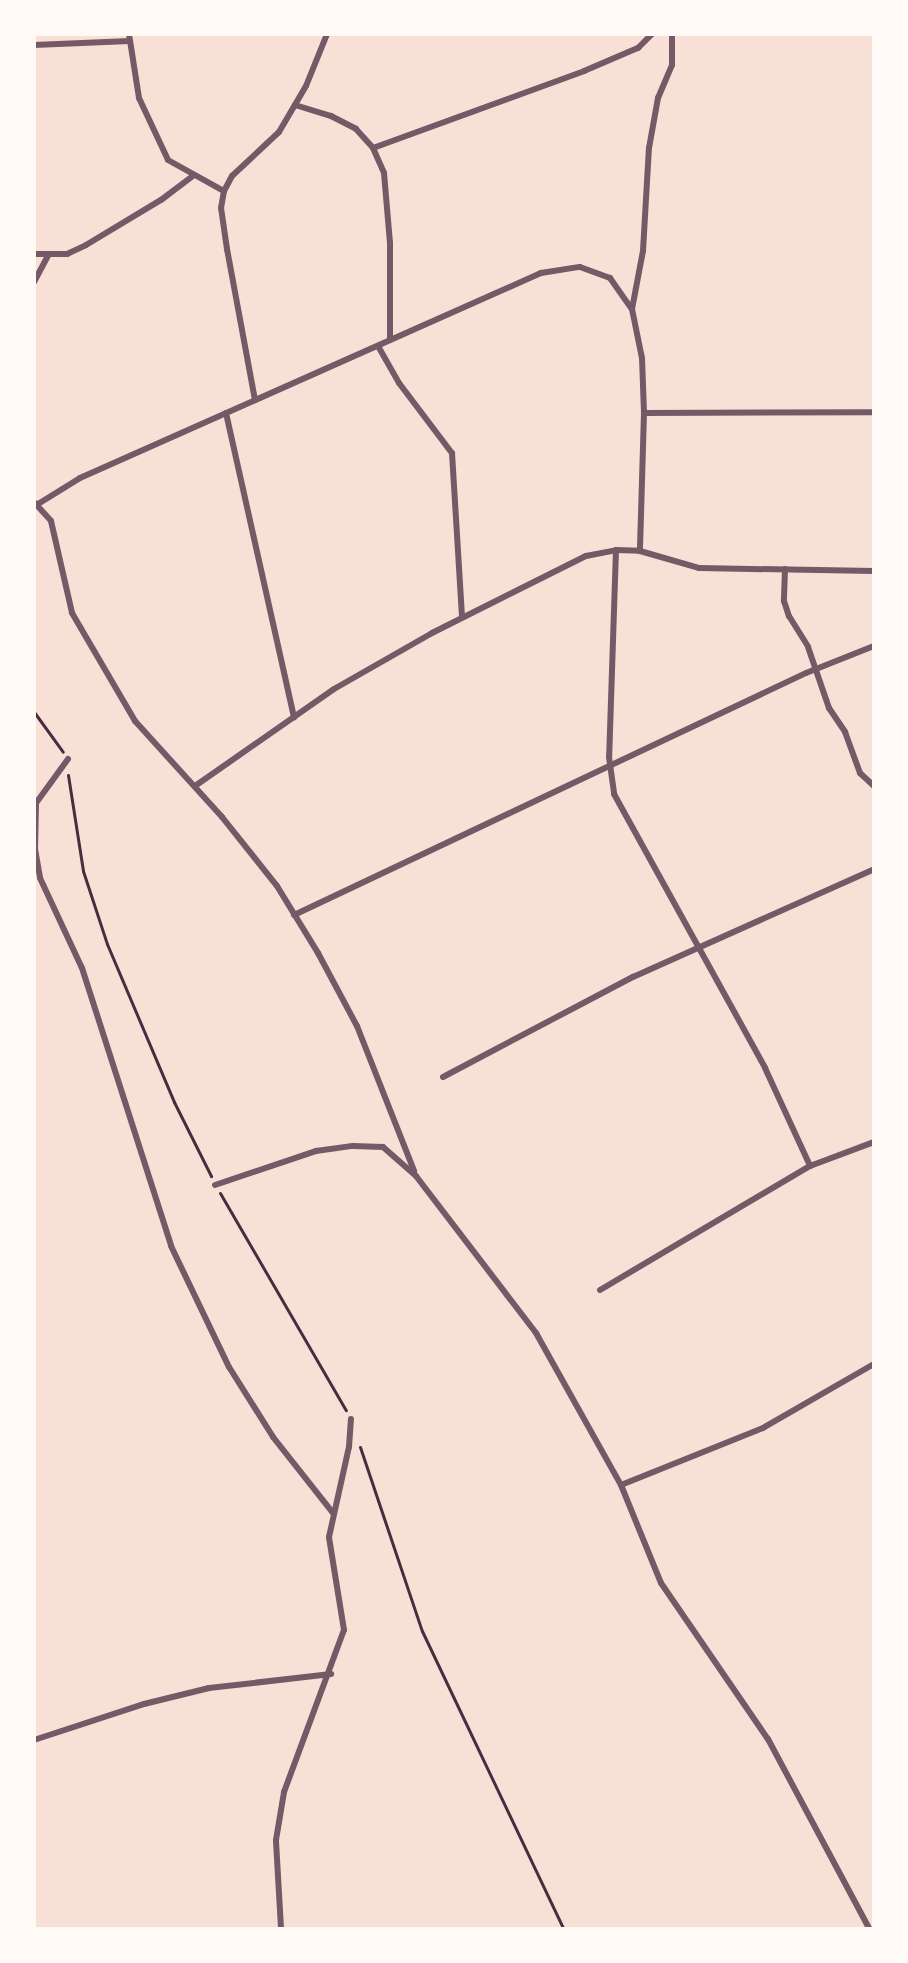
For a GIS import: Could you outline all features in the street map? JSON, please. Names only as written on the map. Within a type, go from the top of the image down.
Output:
[{"type":"street","points":[[255,400],[227,249],[221,208],[224,191],[232,176],[279,132],[295,105],[327,34]]},
{"type":"street","points":[[373,148],[584,72],[638,48],[652,34]]},
{"type":"street","points":[[640,551],[644,413],[642,358],[632,309],[643,251],[649,148],[658,98],[672,65],[672,34]]},
{"type":"street","points":[[34,45],[130,38],[139,98],[168,160],[193,176],[224,191]]},
{"type":"street","points":[[295,105],[331,116],[356,129],[373,148],[384,173],[387,205],[390,340]]},
{"type":"street","points":[[34,254],[48,256],[86,245],[161,200],[193,176]]},
{"type":"street","points":[[34,282],[48,256]]},
{"type":"street","points":[[416,1176],[357,1026],[294,915],[276,886],[195,786],[135,721],[81,630],[72,613],[51,520],[36,503],[80,478],[542,273],[580,267],[610,278],[632,309]]},
{"type":"street","points":[[378,346],[399,383],[452,453],[462,617]]},
{"type":"street","points":[[644,413],[873,412]]},
{"type":"street","points":[[226,413],[294,717]]},
{"type":"street","points":[[616,550],[610,768],[614,794],[765,1068],[810,1166]]},
{"type":"street","points":[[195,786],[334,689],[462,617],[586,556],[616,550],[640,551],[699,568],[873,571]]},
{"type":"street","points":[[786,569],[784,601],[816,669],[829,708],[845,732],[860,773],[873,786]]},
{"type":"street","points":[[294,915],[528,802],[610,768],[816,669],[873,646]]},
{"type":"street","points":[[68,759],[36,803],[35,849],[38,878],[82,968],[171,1246],[229,1367],[273,1437],[333,1513]]},
{"type":"street","points":[[443,1077],[633,977],[873,869]]},
{"type":"street","points":[[600,1290],[810,1166],[873,1142]]},
{"type":"street","points":[[215,1185],[316,1151],[353,1146],[383,1147],[416,1176],[536,1333],[621,1485],[661,1583],[768,1739],[870,1929]]},
{"type":"street","points":[[621,1485],[769,1425],[873,1364]]},
{"type":"street","points":[[281,1929],[276,1840],[284,1792],[331,1674],[344,1630],[330,1537],[333,1513],[349,1447],[351,1419]]},
{"type":"street","points":[[34,1740],[144,1704],[209,1688],[331,1674]]},
{"type":"path","points":[[34,712],[68,759],[68,788],[83,871],[107,944],[174,1102],[215,1185],[351,1419]]},
{"type":"path","points":[[358,1441],[422,1631],[563,1929]]}]
